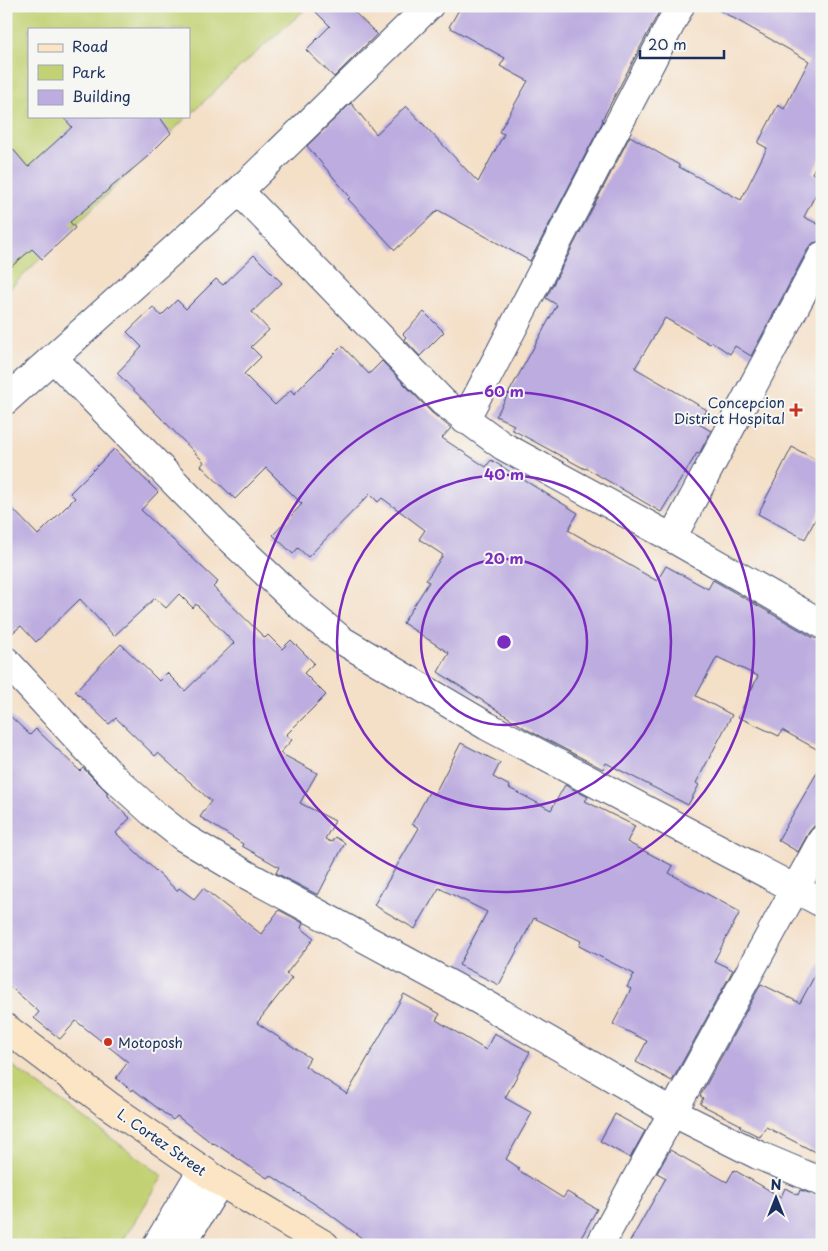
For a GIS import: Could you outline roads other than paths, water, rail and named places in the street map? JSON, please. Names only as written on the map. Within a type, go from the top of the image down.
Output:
[{"type":"main road","name":"L. Cortez Street","points":[[6,1028],[108,1105],[211,1176],[326,1245]]},
{"type":"street","points":[[9,392],[53,358],[239,191],[429,6]]},
{"type":"street","points":[[465,420],[680,6]]},
{"type":"street","points":[[239,191],[443,402],[465,420],[503,446],[672,538],[822,624]]},
{"type":"street","points":[[672,538],[822,256]]},
{"type":"street","points":[[53,358],[230,539],[302,608],[343,641],[487,726],[822,903]]},
{"type":"street","points":[[6,661],[112,776],[183,837],[247,875],[477,999],[672,1112],[758,1155],[822,1182]]},
{"type":"street","points":[[600,1245],[822,840]]},
{"type":"street","points":[[157,1245],[211,1176]]},
{"type":"street","points":[[181,1245],[211,1176]]},
{"type":"place","name":"Concepcion District Hospital","points":[[796,410]]},
{"type":"place","name":"Motoposh","points":[[108,1042]]}]
